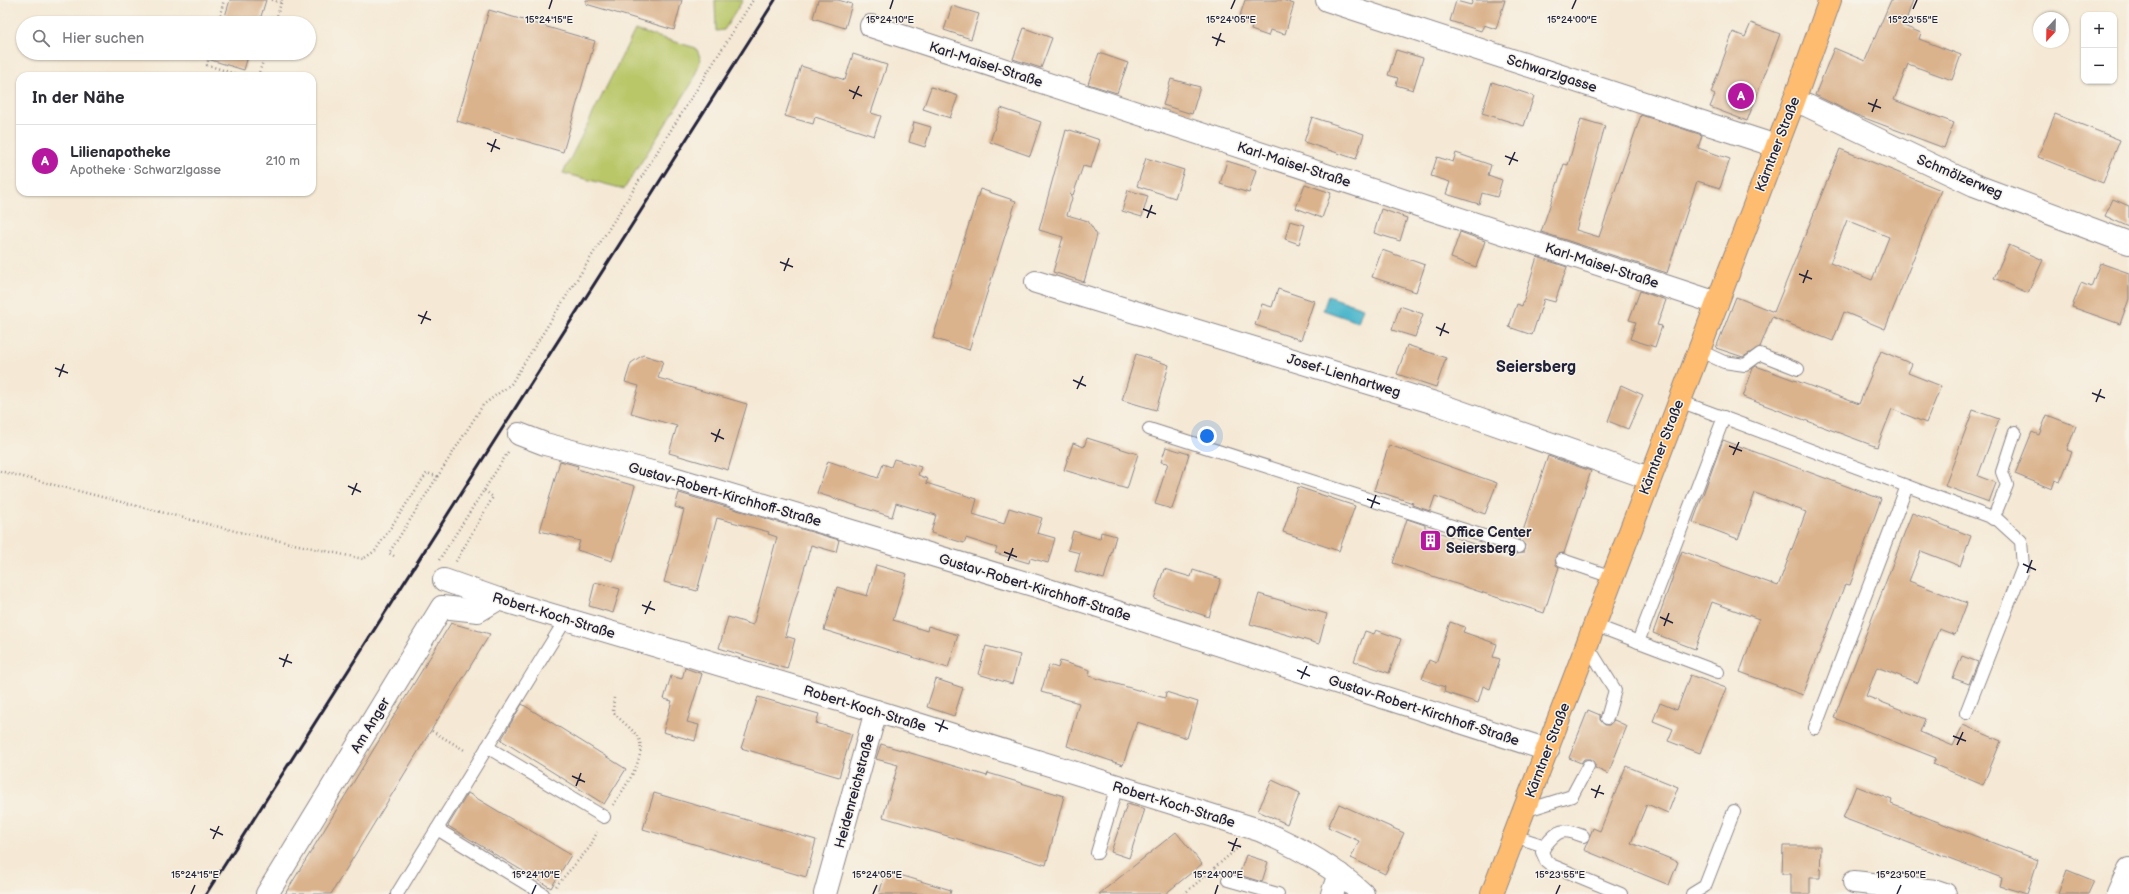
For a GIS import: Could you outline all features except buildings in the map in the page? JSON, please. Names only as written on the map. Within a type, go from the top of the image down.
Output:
[{"type":"main road","name":"Kärntner Straße","points":[[1492,894],[1548,750],[1649,478],[1794,101],[1830,0]]},
{"type":"street","name":"Schwarzlgasse","points":[[1327,0],[1776,146]]},
{"type":"street","name":"Karl-Maisel-Straße","points":[[871,26],[1717,303]]},
{"type":"street","name":"Schmölzerweg","points":[[1794,101],[1814,109],[1974,185],[2129,243]]},
{"type":"street","name":"Josef-Lienhartweg","points":[[1036,282],[1435,403],[1649,478]]},
{"type":"street","name":"Gustav-Robert-Kirchhoff-Straße","points":[[519,434],[545,444],[667,476],[1036,586],[1548,750]]},
{"type":"street","name":"Robert-Koch-Straße","points":[[441,572],[498,599],[876,711],[1259,830],[1294,846],[1335,884],[1363,894]]},
{"type":"street","name":"Am Anger","points":[[267,894],[442,607],[478,611],[498,599]]},
{"type":"street","name":"Heidenreichstraße","points":[[825,894],[876,711]]},
{"type":"street","points":[[2118,894],[2129,869]]},
{"type":"street","points":[[1854,882],[1936,890],[1945,894]]},
{"type":"lane","points":[[1698,350],[1724,362],[1745,365],[1760,354],[1798,369]]},
{"type":"lane","points":[[1680,398],[1690,405],[1998,520],[2021,540],[2023,567],[1966,713]]},
{"type":"lane","points":[[1638,642],[1724,417]]},
{"type":"lane","points":[[1149,429],[1518,547]]},
{"type":"lane","points":[[1992,519],[2007,485],[2002,472],[2015,432]]},
{"type":"lane","points":[[1815,728],[1907,486]]},
{"type":"lane","points":[[1562,560],[1612,577]]},
{"type":"lane","points":[[397,894],[566,619]]},
{"type":"lane","points":[[1590,635],[1638,642],[1718,672]]},
{"type":"lane","points":[[1590,635],[1615,690],[1607,718]]},
{"type":"lane","points":[[488,747],[604,817]]},
{"type":"lane","points":[[1524,811],[1572,796],[1588,766]]},
{"type":"lane","points":[[1097,853],[1117,786]]},
{"type":"lane","points":[[1692,894],[1705,886],[1734,811]]},
{"type":"lane","points":[[437,829],[543,894]]},
{"type":"lane","points":[[1584,836],[1569,830],[1562,831],[1551,838],[1544,846],[1542,852],[1544,857],[1552,865],[1621,894]]},
{"type":"lane","points":[[1514,836],[1544,846]]},
{"type":"lane","points":[[1228,880],[1278,894]]},
{"type":"path","points":[[220,16],[224,0]]},
{"type":"path","points":[[272,0],[282,1],[277,16]]},
{"type":"path","points":[[394,556],[390,553],[483,405],[511,384],[753,0]]},
{"type":"path","points":[[208,60],[207,65],[229,72]]},
{"type":"path","points":[[259,72],[264,60]]},
{"type":"path","points":[[441,572],[484,490],[519,434]]},
{"type":"path","points":[[0,471],[239,532],[363,559],[376,551],[427,473],[439,477]]},
{"type":"path","points":[[441,572],[493,497],[484,490]]},
{"type":"path","points":[[555,888],[590,847],[604,817],[632,777],[640,750],[639,739],[613,712],[614,697]]},
{"type":"path","points":[[432,731],[480,760]]},
{"type":"path","points":[[1184,894],[1259,830]]},
{"type":"green space","points":[[715,0],[743,0],[724,30],[716,31]]},
{"type":"green space","points":[[635,30],[696,48],[701,59],[692,83],[624,189],[563,173]]},
{"type":"water","points":[[1328,296],[1363,308],[1358,322],[1323,310]]},
{"type":"railway","points":[[206,894],[775,0]]},
{"type":"place","name":"Lilienapotheke","points":[[1741,96]]},
{"type":"place","name":"Office Center Seiersberg","points":[[1431,540]]},
{"type":"district","name":"Seiersberg","points":[[1536,366]]}]
